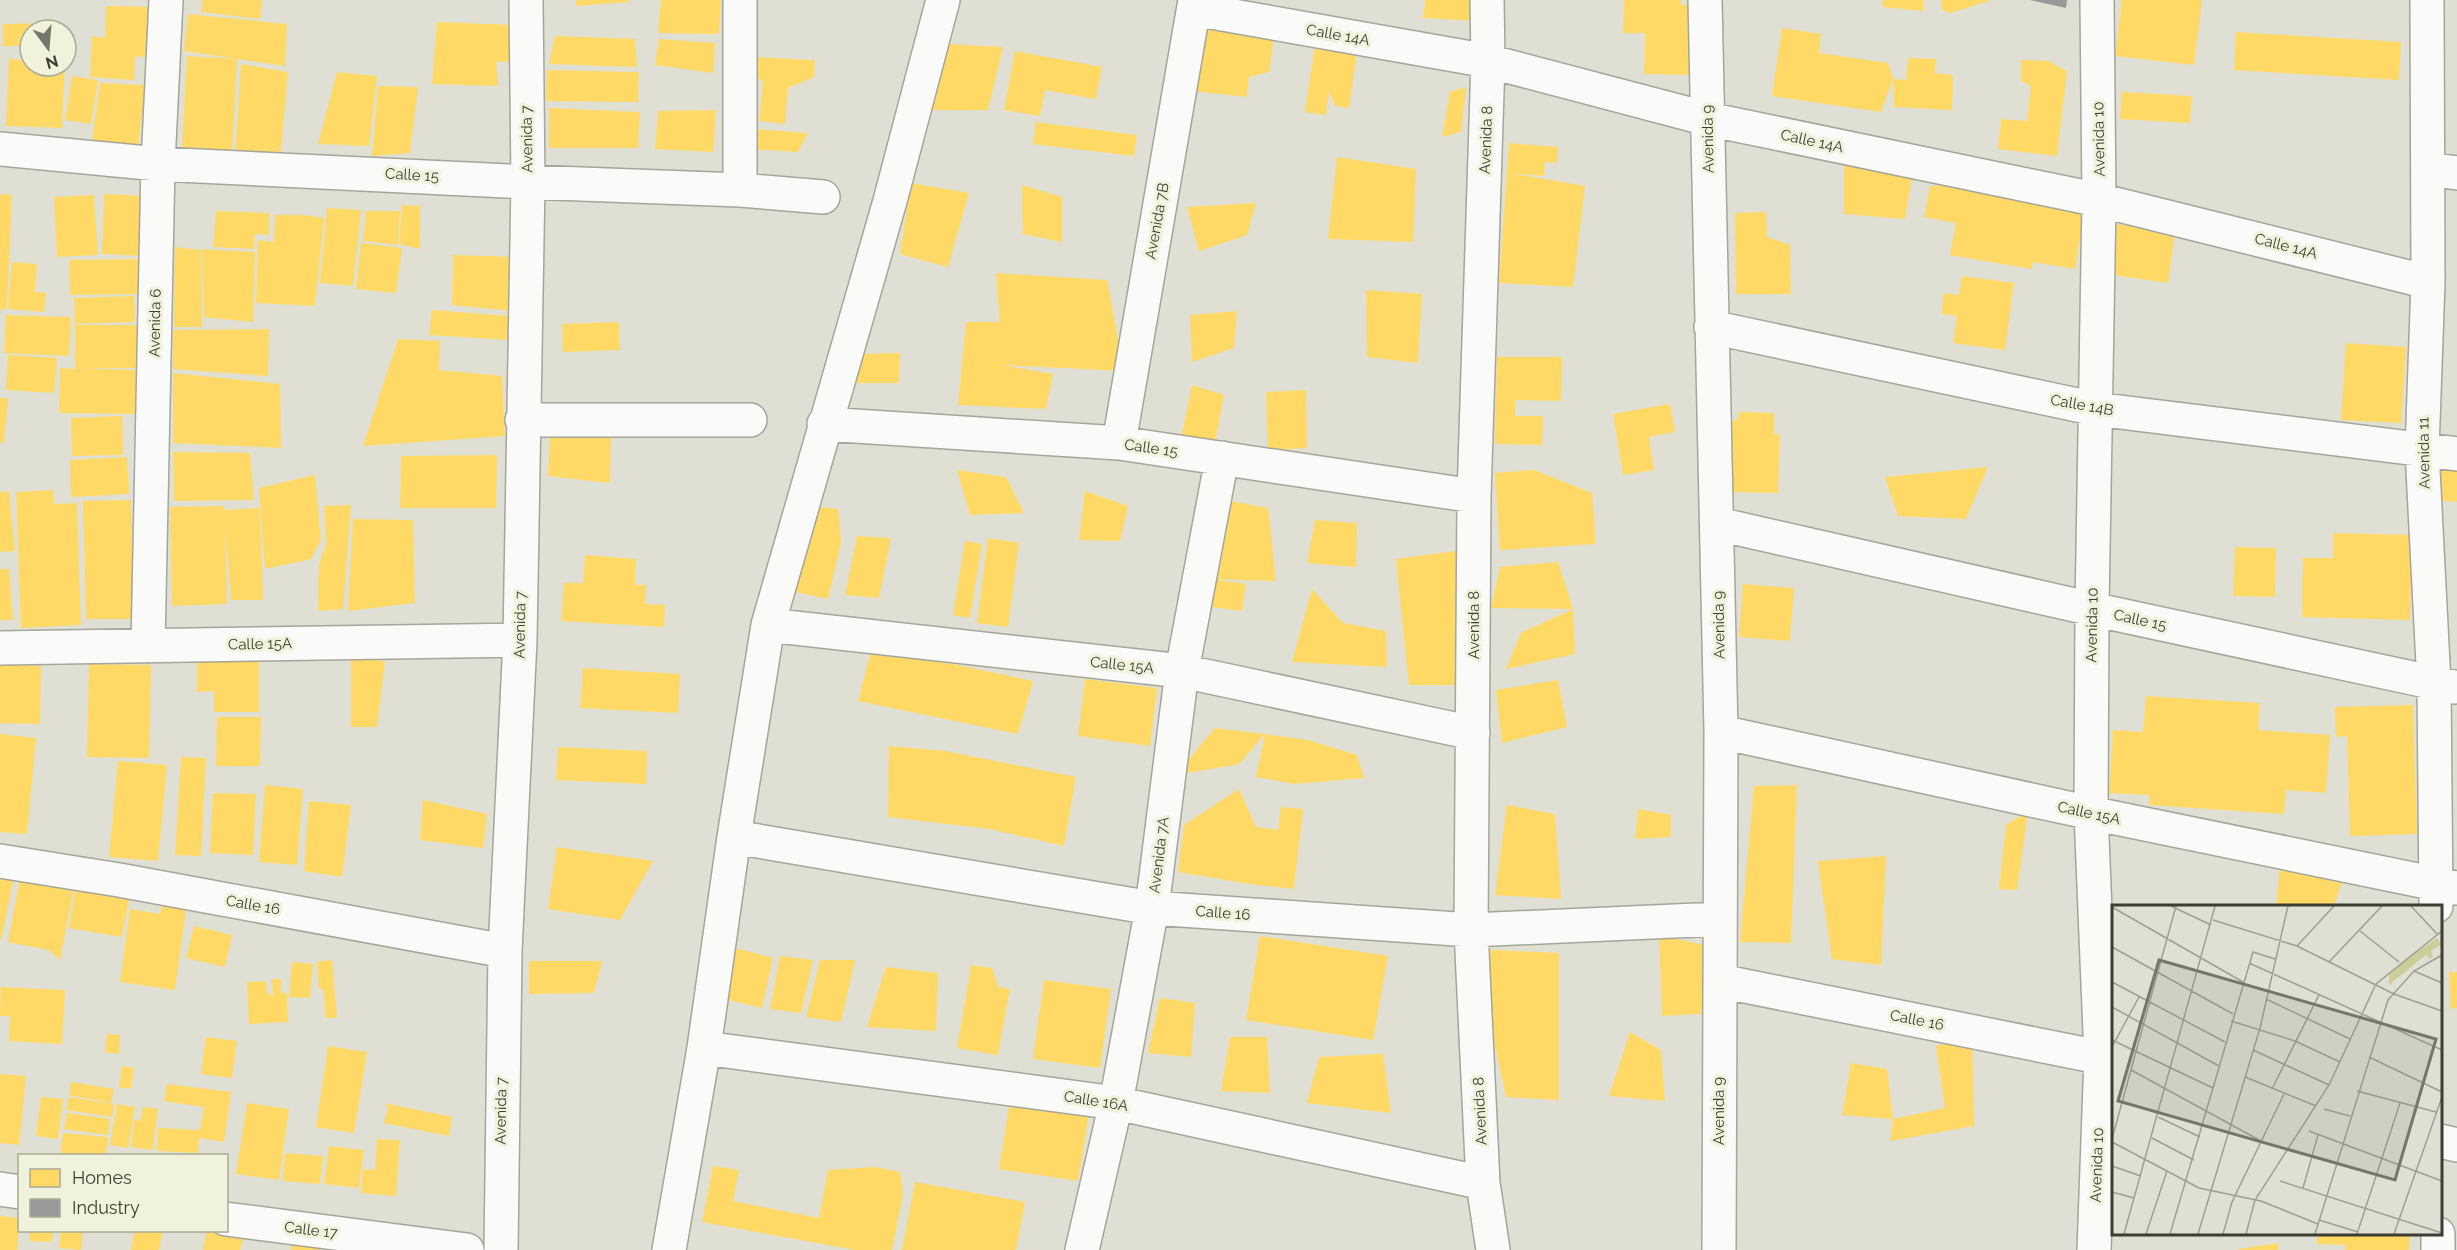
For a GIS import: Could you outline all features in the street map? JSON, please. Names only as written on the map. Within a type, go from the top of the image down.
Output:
[{"type":"street","name":"Avenida 6","points":[[148,646],[158,164],[166,0]]},
{"type":"street","name":"Avenida 7","points":[[501,1250],[505,951],[520,640],[522,420],[528,182],[526,0]]},
{"type":"street","points":[[740,0],[740,190]]},
{"type":"street","points":[[669,1250],[704,1048],[734,837],[768,625],[890,201],[943,0]]},
{"type":"street","name":"Avenida 8","points":[[1487,0],[1488,61],[1474,496],[1471,930],[1483,1183],[1493,1250]]},
{"type":"street","name":"Avenida 9","points":[[1705,0],[1721,732],[1719,1250]]},
{"type":"street","name":"Avenida 10","points":[[2094,1250],[2107,1058],[2091,813],[2092,609],[2100,200],[2097,0]]},
{"type":"street","name":"Avenida 11","points":[[2427,0],[2443,171],[2428,282],[2422,450],[2446,686],[2443,893]]},
{"type":"street","name":"Calle 14A","points":[[1194,5],[1488,61],[1708,119],[2100,200],[2428,282]]},
{"type":"street","name":"Avenida 7B","points":[[1119,443],[1194,5]]},
{"type":"street","name":"Calle 15","points":[[0,149],[158,164],[740,190],[824,197]]},
{"type":"street","name":"Calle 14B","points":[[1711,327],[2096,409],[2457,454]]},
{"type":"street","points":[[522,420],[750,420]]},
{"type":"street","name":"Calle 15","points":[[824,424],[1119,443],[1474,496]]},
{"type":"street","name":"Avenida 7A","points":[[1082,1250],[1116,1102],[1152,908],[1182,671],[1222,458]]},
{"type":"street","name":"Calle 15","points":[[1718,524],[2446,686]]},
{"type":"street","name":"Calle 15A","points":[[768,625],[1182,671],[1473,733]]},
{"type":"street","name":"Calle 15A","points":[[0,648],[520,640]]},
{"type":"street","name":"Calle 15A","points":[[1721,732],[2443,893]]},
{"type":"street","name":"Calle 16","points":[[734,837],[1152,908],[1471,930],[1719,920]]},
{"type":"street","name":"Calle 16","points":[[0,861],[119,880],[505,951]]},
{"type":"street","name":"Calle 16","points":[[1720,981],[2107,1058]]},
{"type":"street","name":"Calle 16A","points":[[704,1048],[1116,1102],[1483,1183]]},
{"type":"street","points":[[2442,1141],[2457,1145]]},
{"type":"street","points":[[0,1189],[18,1192]]},
{"type":"street","name":"Calle 17","points":[[228,1219],[467,1250]]},
{"type":"building: Homes","points":[[203,0],[262,0],[260,19],[201,12]]},
{"type":"building: Homes","points":[[576,0],[628,0],[628,2],[576,6]]},
{"type":"building: Homes","points":[[661,0],[721,0],[719,34],[658,33]]},
{"type":"building: Homes","points":[[1425,0],[1480,0],[1478,21],[1423,18]]},
{"type":"building: Homes","points":[[1624,0],[1681,0],[1681,5],[1695,4],[1694,75],[1644,74],[1645,33],[1623,33]]},
{"type":"building: Homes","points":[[1883,0],[1924,0],[1923,11],[1882,7]]},
{"type":"building: Homes","points":[[1941,0],[1991,0],[1951,13],[1942,10]]},
{"type":"building: Homes","points":[[2122,0],[2202,0],[2194,65],[2115,56]]},
{"type":"building: Homes","points":[[106,6],[156,7],[151,58],[135,56],[134,80],[90,77],[92,36],[105,38]]},
{"type":"building: Homes","points":[[188,14],[287,24],[285,66],[184,51]]},
{"type":"building: Homes","points":[[437,22],[517,25],[519,61],[496,62],[498,86],[432,84]]},
{"type":"building: Homes","points":[[3,24],[18,24],[18,46],[3,46]]},
{"type":"building: Homes","points":[[1201,28],[1274,37],[1269,72],[1249,77],[1247,97],[1193,91]]},
{"type":"building: Homes","points":[[1782,28],[1821,34],[1819,53],[1888,63],[1893,79],[1881,112],[1772,96]]},
{"type":"building: Homes","points":[[2236,32],[2401,42],[2399,80],[2234,70]]},
{"type":"building: Homes","points":[[555,36],[635,39],[637,67],[549,64]]},
{"type":"building: Homes","points":[[659,39],[715,43],[713,73],[655,65]]},
{"type":"building: Homes","points":[[1316,39],[1358,45],[1349,108],[1335,106],[1329,91],[1326,115],[1305,112]]},
{"type":"building: Homes","points":[[944,44],[1003,47],[988,110],[933,110]]},
{"type":"building: Homes","points":[[1015,51],[1102,67],[1096,99],[1045,90],[1040,116],[1004,110]]},
{"type":"building: Homes","points":[[187,56],[237,59],[232,154],[182,148]]},
{"type":"building: Homes","points":[[754,57],[815,60],[814,77],[788,88],[785,124],[759,121],[763,82],[753,74]]},
{"type":"building: Homes","points":[[1908,58],[1936,59],[1935,73],[1953,75],[1952,110],[1894,107],[1893,79],[1906,80]]},
{"type":"building: Homes","points":[[9,59],[18,59],[18,78],[64,78],[62,128],[6,126]]},
{"type":"building: Homes","points":[[2021,60],[2048,61],[2067,71],[2057,156],[1998,149],[2001,119],[2027,121],[2031,86],[2021,81]]},
{"type":"building: Homes","points":[[241,64],[288,72],[280,160],[235,157]]},
{"type":"building: Homes","points":[[547,70],[639,72],[638,102],[546,101]]},
{"type":"building: Homes","points":[[337,72],[377,76],[369,146],[318,144]]},
{"type":"building: Homes","points":[[72,78],[98,80],[91,124],[65,120]]},
{"type":"building: Homes","points":[[100,83],[145,85],[138,149],[91,148]]},
{"type":"building: Homes","points":[[378,86],[418,87],[410,153],[372,156]]},
{"type":"building: Homes","points":[[1466,87],[1461,132],[1442,137],[1450,92]]},
{"type":"building: Homes","points":[[2122,92],[2192,96],[2190,123],[2120,119]]},
{"type":"building: Homes","points":[[549,108],[640,112],[638,148],[549,148]]},
{"type":"building: Homes","points":[[716,110],[713,152],[655,149],[658,111]]},
{"type":"building: Homes","points":[[1036,122],[1137,135],[1134,156],[1033,144]]},
{"type":"building: Homes","points":[[754,129],[808,133],[798,152],[752,149]]},
{"type":"building: Homes","points":[[1509,143],[1558,147],[1557,163],[1545,162],[1544,176],[1510,173],[1585,186],[1573,287],[1499,283]]},
{"type":"building: Homes","points":[[1844,150],[1914,164],[1905,219],[1844,214]]},
{"type":"building: Homes","points":[[1337,157],[1416,169],[1413,242],[1328,239]]},
{"type":"building: Homes","points":[[911,183],[969,193],[948,267],[900,254]]},
{"type":"building: Homes","points":[[1022,185],[1062,197],[1062,242],[1023,234]]},
{"type":"building: Homes","points":[[1949,185],[2087,198],[2075,269],[2033,262],[2032,269],[1950,255],[1956,223],[1924,217],[1930,186]]},
{"type":"building: Homes","points":[[0,194],[12,195],[7,308],[0,310]]},
{"type":"building: Homes","points":[[104,194],[146,196],[144,256],[102,254]]},
{"type":"building: Homes","points":[[94,195],[98,255],[57,257],[54,197]]},
{"type":"building: Homes","points":[[1256,203],[1247,235],[1199,251],[1187,207]]},
{"type":"building: Homes","points":[[402,205],[420,206],[420,249],[399,244]]},
{"type":"building: Homes","points":[[327,208],[361,210],[353,286],[320,283]]},
{"type":"building: Homes","points":[[216,211],[269,213],[269,235],[255,234],[254,249],[213,247]]},
{"type":"building: Homes","points":[[366,211],[400,211],[398,245],[363,241]]},
{"type":"building: Homes","points":[[1766,212],[1767,237],[1790,245],[1791,294],[1736,294],[1735,213]]},
{"type":"building: Homes","points":[[275,215],[324,218],[315,306],[256,303],[258,240],[274,242]]},
{"type":"building: Homes","points":[[2115,224],[2175,232],[2168,283],[2107,274]]},
{"type":"building: Homes","points":[[361,243],[402,248],[396,293],[356,289]]},
{"type":"building: Homes","points":[[175,247],[201,250],[202,327],[174,327]]},
{"type":"building: Homes","points":[[202,249],[255,252],[253,322],[204,317]]},
{"type":"building: Homes","points":[[453,255],[517,257],[513,311],[452,305]]},
{"type":"building: Homes","points":[[138,259],[138,294],[70,295],[69,260]]},
{"type":"building: Homes","points":[[12,262],[37,264],[35,292],[46,293],[44,312],[8,309]]},
{"type":"building: Homes","points":[[996,273],[1107,280],[1124,371],[1002,365],[1053,374],[1046,409],[958,405],[966,322],[1000,322]]},
{"type":"building: Homes","points":[[1962,276],[2014,283],[2005,350],[1953,343],[1957,316],[1941,314],[1944,293],[1959,295]]},
{"type":"building: Homes","points":[[1366,290],[1422,294],[1418,363],[1367,357]]},
{"type":"building: Homes","points":[[134,296],[135,322],[75,324],[74,298]]},
{"type":"building: Homes","points":[[432,310],[511,316],[510,340],[429,335]]},
{"type":"building: Homes","points":[[1237,311],[1234,348],[1192,362],[1190,315]]},
{"type":"building: Homes","points":[[6,315],[71,317],[69,356],[4,353]]},
{"type":"building: Homes","points":[[619,322],[620,350],[563,352],[562,324]]},
{"type":"building: Homes","points":[[75,325],[140,325],[140,368],[80,368],[137,370],[136,414],[59,413],[60,368],[75,369]]},
{"type":"building: Homes","points":[[269,329],[268,376],[173,369],[173,330]]},
{"type":"building: Homes","points":[[398,339],[440,341],[439,370],[502,376],[505,436],[363,446]]},
{"type":"building: Homes","points":[[2346,343],[2406,347],[2401,423],[2341,420]]},
{"type":"building: Homes","points":[[900,353],[899,383],[851,383],[850,354]]},
{"type":"building: Homes","points":[[8,355],[57,358],[54,393],[6,390]]},
{"type":"building: Homes","points":[[1497,357],[1562,357],[1561,401],[1516,400],[1515,416],[1543,416],[1542,445],[1495,444]]},
{"type":"building: Homes","points":[[173,373],[280,384],[281,448],[173,443]]},
{"type":"building: Homes","points":[[1192,385],[1224,395],[1215,443],[1181,439]]},
{"type":"building: Homes","points":[[1306,390],[1307,448],[1268,450],[1266,392]]},
{"type":"building: Homes","points":[[0,398],[8,398],[4,443],[0,442]]},
{"type":"building: Homes","points":[[1670,404],[1675,432],[1649,437],[1654,470],[1623,475],[1613,414]]},
{"type":"building: Homes","points":[[1740,412],[1774,413],[1774,434],[1780,435],[1778,493],[1725,492],[1727,420],[1736,421]]},
{"type":"building: Homes","points":[[122,416],[123,455],[72,456],[71,418]]},
{"type":"building: Homes","points":[[550,436],[611,438],[610,483],[548,476]]},
{"type":"building: Homes","points":[[173,452],[250,453],[254,500],[174,501]]},
{"type":"building: Homes","points":[[497,455],[496,508],[400,508],[401,456]]},
{"type":"building: Homes","points":[[127,457],[129,494],[71,497],[70,460]]},
{"type":"building: Homes","points":[[2432,459],[2457,461],[2457,502],[2427,499]]},
{"type":"building: Homes","points":[[1988,467],[1966,519],[1898,516],[1885,477]]},
{"type":"building: Homes","points":[[957,470],[1006,477],[1024,513],[970,515]]},
{"type":"building: Homes","points":[[1534,470],[1592,493],[1596,544],[1500,550],[1495,473]]},
{"type":"building: Homes","points":[[315,475],[321,540],[311,559],[265,569],[259,488]]},
{"type":"building: Homes","points":[[53,490],[54,504],[77,503],[81,625],[21,628],[16,492]]},
{"type":"building: Homes","points":[[9,491],[15,551],[0,552],[0,492]]},
{"type":"building: Homes","points":[[1085,491],[1128,506],[1120,541],[1079,540]]},
{"type":"building: Homes","points":[[131,500],[133,619],[86,619],[83,501]]},
{"type":"building: Homes","points":[[1230,501],[1268,508],[1276,581],[1211,579],[1246,584],[1242,611],[1205,606],[1210,574]]},
{"type":"building: Homes","points":[[351,505],[343,609],[318,611],[319,564],[326,544],[324,506]]},
{"type":"building: Homes","points":[[804,505],[838,509],[841,543],[828,599],[787,590]]},
{"type":"building: Homes","points":[[224,506],[224,510],[260,508],[263,600],[231,600],[225,525],[227,604],[172,606],[170,507]]},
{"type":"building: Homes","points":[[353,519],[413,520],[415,603],[348,611]]},
{"type":"building: Homes","points":[[1315,520],[1357,523],[1356,567],[1307,563]]},
{"type":"building: Homes","points":[[2333,533],[2412,535],[2410,620],[2302,617],[2303,558],[2333,558]]},
{"type":"building: Homes","points":[[857,536],[891,538],[879,598],[845,595]]},
{"type":"building: Homes","points":[[988,538],[1019,543],[1008,627],[977,623]]},
{"type":"building: Homes","points":[[965,541],[982,544],[970,618],[953,615]]},
{"type":"building: Homes","points":[[2235,547],[2276,548],[2275,597],[2233,596]]},
{"type":"building: Homes","points":[[1456,551],[1458,685],[1409,685],[1396,559]]},
{"type":"building: Homes","points":[[585,555],[636,559],[635,585],[646,585],[645,604],[665,605],[664,627],[561,621],[564,583],[583,583]]},
{"type":"building: Homes","points":[[1558,562],[1573,609],[1491,608],[1500,567]]},
{"type":"building: Homes","points":[[0,569],[9,569],[13,620],[0,620]]},
{"type":"building: Homes","points":[[1743,584],[1794,588],[1790,641],[1739,637]]},
{"type":"building: Homes","points":[[1312,589],[1343,623],[1386,631],[1387,667],[1292,662]]},
{"type":"building: Homes","points":[[1573,609],[1575,654],[1506,669],[1521,633]]},
{"type":"building: Homes","points":[[872,647],[1033,681],[1018,734],[858,701]]},
{"type":"building: Homes","points":[[351,653],[385,662],[377,727],[351,727]]},
{"type":"building: Homes","points":[[197,655],[259,655],[259,712],[214,712],[214,691],[197,692]]},
{"type":"building: Homes","points":[[0,664],[41,666],[40,724],[0,723]]},
{"type":"building: Homes","points":[[89,664],[151,665],[149,758],[87,757]]},
{"type":"building: Homes","points":[[583,668],[680,674],[678,713],[580,708]]},
{"type":"building: Homes","points":[[1085,679],[1157,688],[1150,746],[1078,736]]},
{"type":"building: Homes","points":[[1558,680],[1567,727],[1502,743],[1496,690]]},
{"type":"building: Homes","points":[[2146,696],[2260,703],[2258,730],[2330,735],[2326,793],[2286,790],[2284,814],[2149,805],[2150,795],[2109,793],[2113,730],[2143,732]]},
{"type":"building: Homes","points":[[2413,705],[2417,834],[2350,836],[2347,736],[2336,737],[2335,707]]},
{"type":"building: Homes","points":[[217,717],[261,717],[260,766],[216,766]]},
{"type":"building: Homes","points":[[1215,728],[1265,734],[1239,764],[1176,775]]},
{"type":"building: Homes","points":[[0,734],[36,738],[27,834],[0,832]]},
{"type":"building: Homes","points":[[1265,734],[1308,740],[1357,755],[1364,778],[1295,784],[1256,777]]},
{"type":"building: Homes","points":[[889,746],[945,751],[1076,777],[1064,846],[990,829],[888,817]]},
{"type":"building: Homes","points":[[558,747],[647,751],[646,784],[556,780]]},
{"type":"building: Homes","points":[[181,757],[206,758],[201,856],[175,855]]},
{"type":"building: Homes","points":[[118,761],[167,765],[158,861],[109,857]]},
{"type":"building: Homes","points":[[265,785],[303,789],[297,865],[259,862]]},
{"type":"building: Homes","points":[[1797,785],[1791,943],[1740,942],[1754,786]]},
{"type":"building: Homes","points":[[1239,789],[1256,827],[1278,830],[1281,807],[1303,809],[1294,889],[1178,872],[1184,825]]},
{"type":"building: Homes","points":[[213,793],[256,794],[253,855],[210,853]]},
{"type":"building: Homes","points":[[423,800],[487,814],[483,848],[420,840]]},
{"type":"building: Homes","points":[[309,801],[351,805],[342,877],[304,871]]},
{"type":"building: Homes","points":[[1507,805],[1555,814],[1561,899],[1495,895]]},
{"type":"building: Homes","points":[[1638,809],[1671,815],[1671,837],[1635,839]]},
{"type":"building: Homes","points":[[2028,811],[2017,890],[1999,889],[2006,825]]},
{"type":"building: Homes","points":[[557,847],[653,861],[620,920],[548,909]]},
{"type":"building: Homes","points":[[1886,856],[1881,965],[1832,959],[1818,861]]},
{"type":"building: Homes","points":[[0,863],[16,867],[1,940],[0,940]]},
{"type":"building: Homes","points":[[22,867],[76,877],[60,960],[49,950],[8,942]]},
{"type":"building: Homes","points":[[2280,867],[2342,882],[2334,905],[2276,905]]},
{"type":"building: Homes","points":[[78,873],[132,883],[122,937],[69,928]]},
{"type":"building: Homes","points":[[163,899],[187,902],[175,990],[120,982],[130,909],[160,914]]},
{"type":"building: Homes","points":[[194,926],[232,935],[225,967],[186,958]]},
{"type":"building: Homes","points":[[1659,935],[1708,946],[1701,1014],[1662,1016]]},
{"type":"building: Homes","points":[[1260,936],[1388,956],[1373,1040],[1246,1020]]},
{"type":"building: Homes","points":[[735,948],[773,958],[762,1008],[724,999]]},
{"type":"building: Homes","points":[[1474,949],[1559,953],[1559,1100],[1506,1097]]},
{"type":"building: Homes","points":[[780,956],[813,960],[801,1013],[770,1009]]},
{"type":"building: Homes","points":[[332,960],[337,1018],[326,1018],[323,989],[319,989],[317,962]]},
{"type":"building: Homes","points":[[820,960],[855,960],[841,1022],[806,1017]]},
{"type":"building: Homes","points":[[529,961],[602,961],[594,993],[529,994]]},
{"type":"building: Homes","points":[[292,962],[313,964],[310,998],[289,997]]},
{"type":"building: Homes","points":[[971,965],[992,968],[998,987],[1010,989],[998,1055],[957,1048]]},
{"type":"building: Homes","points":[[886,967],[938,973],[936,1031],[867,1027]]},
{"type":"building: Homes","points":[[2449,972],[2457,972],[2457,1008],[2451,1009]]},
{"type":"building: Homes","points":[[272,979],[281,979],[281,993],[287,993],[288,1022],[249,1024],[247,982],[266,981],[267,993],[273,996]]},
{"type":"building: Homes","points":[[1044,980],[1111,989],[1100,1068],[1033,1059]]},
{"type":"building: Homes","points":[[1,987],[65,990],[62,1044],[9,1041],[10,1016],[0,1016]]},
{"type":"building: Homes","points":[[1160,998],[1195,1003],[1191,1057],[1148,1053]]},
{"type":"building: Homes","points":[[1630,1032],[1661,1050],[1665,1101],[1609,1096]]},
{"type":"building: Homes","points":[[107,1034],[120,1035],[119,1054],[105,1052]]},
{"type":"building: Homes","points":[[206,1037],[237,1041],[232,1078],[201,1074]]},
{"type":"building: Homes","points":[[1230,1037],[1267,1037],[1270,1093],[1221,1091]]},
{"type":"building: Homes","points":[[1972,1037],[1974,1126],[1890,1141],[1893,1119],[1945,1108],[1936,1046]]},
{"type":"building: Homes","points":[[328,1046],[367,1052],[354,1133],[316,1127]]},
{"type":"building: Homes","points":[[1383,1054],[1391,1113],[1307,1103],[1319,1057]]},
{"type":"building: Homes","points":[[1851,1063],[1887,1069],[1893,1119],[1842,1115]]},
{"type":"building: Homes","points":[[122,1066],[134,1068],[131,1089],[119,1087]]},
{"type":"building: Homes","points":[[0,1074],[26,1076],[19,1145],[0,1143]]},
{"type":"building: Homes","points":[[71,1082],[114,1089],[111,1103],[69,1095]]},
{"type":"building: Homes","points":[[167,1084],[231,1092],[224,1142],[199,1138],[198,1153],[157,1151],[158,1128],[200,1130],[204,1107],[164,1101]]},
{"type":"building: Homes","points":[[41,1097],[63,1099],[58,1139],[36,1136]]},
{"type":"building: Homes","points":[[69,1097],[114,1104],[112,1117],[66,1110]]},
{"type":"building: Homes","points":[[1010,1102],[1089,1114],[1078,1181],[999,1169]]},
{"type":"building: Homes","points":[[247,1103],[289,1109],[279,1180],[236,1174]]},
{"type":"building: Homes","points":[[384,1103],[452,1117],[449,1136],[384,1123],[388,1107]]},
{"type":"building: Homes","points":[[117,1104],[135,1107],[128,1148],[110,1145]]},
{"type":"building: Homes","points":[[143,1107],[158,1109],[153,1150],[131,1147],[134,1120],[140,1121]]},
{"type":"building: Homes","points":[[67,1113],[110,1119],[108,1135],[64,1129]]},
{"type":"building: Homes","points":[[63,1133],[108,1137],[106,1154],[60,1154]]},
{"type":"building: Homes","points":[[377,1139],[400,1140],[396,1196],[361,1193],[363,1169],[375,1170]]},
{"type":"building: Homes","points":[[329,1146],[364,1150],[359,1188],[324,1184]]},
{"type":"building: Homes","points":[[285,1153],[323,1156],[320,1184],[283,1181]]},
{"type":"building: Homes","points":[[713,1166],[739,1170],[733,1201],[819,1218],[828,1170],[875,1167],[900,1172],[903,1194],[892,1250],[855,1250],[702,1222]]},
{"type":"building: Homes","points":[[915,1182],[1025,1202],[1016,1250],[902,1250]]},
{"type":"building: Homes","points":[[0,1216],[18,1218],[17,1250],[0,1250]]},
{"type":"building: Homes","points":[[29,1232],[54,1232],[51,1242],[30,1241]]},
{"type":"building: Homes","points":[[61,1232],[83,1232],[81,1250],[59,1248]]},
{"type":"building: Homes","points":[[135,1232],[163,1232],[159,1250],[131,1250]]},
{"type":"building: Homes","points":[[207,1232],[244,1234],[240,1250],[203,1250]]},
{"type":"building: Homes","points":[[2318,1235],[2410,1235],[2409,1250],[2345,1250],[2346,1245],[2317,1244]]},
{"type":"building: Homes","points":[[292,1243],[320,1249],[320,1250],[291,1250]]},
{"type":"building: Homes","points":[[2279,1243],[2278,1250],[2239,1250],[2239,1249]]},
{"type":"building: Industry","points":[[2030,0],[2067,0],[2066,8]]}]
